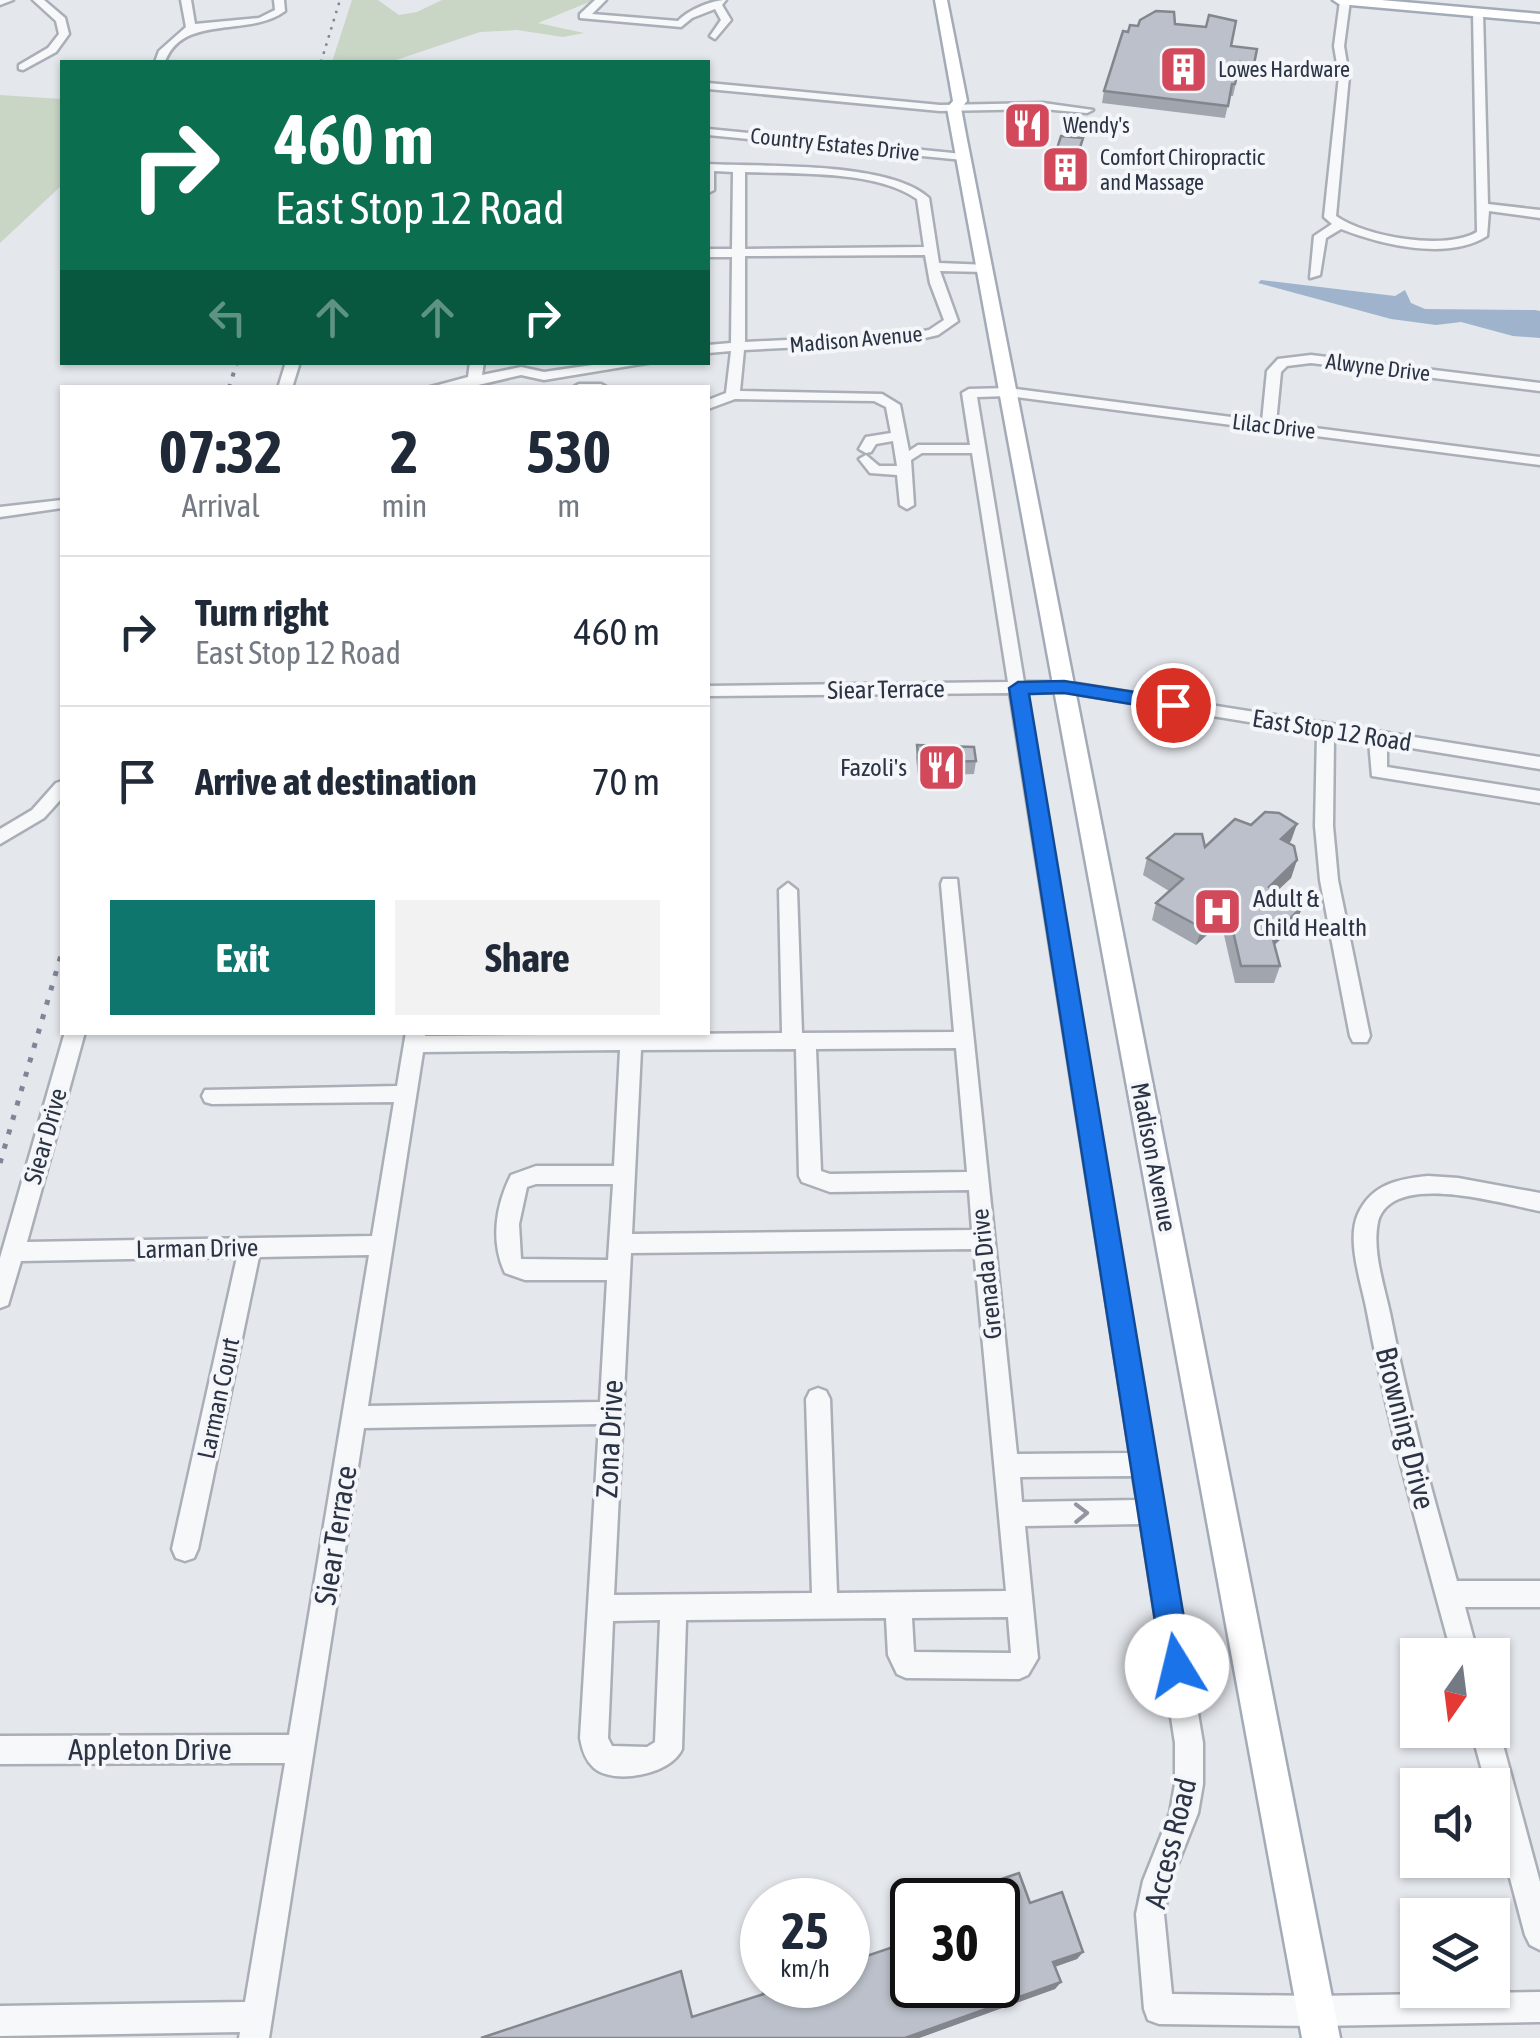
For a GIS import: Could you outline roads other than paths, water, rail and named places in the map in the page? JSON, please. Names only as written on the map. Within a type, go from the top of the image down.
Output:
[{"type":"main road","name":"Madison Avenue","points":[[927,0],[946,101],[954,108],[964,157],[1318,2025]]},
{"type":"main road","name":"Madison Avenue","points":[[940,0],[960,101],[954,108]]},
{"type":"main road","points":[[1342,0],[1540,18]]},
{"type":"street","points":[[0,2],[8,0]]},
{"type":"street","points":[[24,68],[54,48],[64,34],[61,20],[38,0]]},
{"type":"street","points":[[186,0],[190,28]]},
{"type":"street","points":[[161,60],[163,53],[190,28],[267,19],[281,9],[280,0]]},
{"type":"street","points":[[601,0],[584,16],[681,24],[688,16],[719,3],[726,20],[715,36]]},
{"type":"street","points":[[1342,0],[1339,48],[1344,76],[1329,214],[1338,227],[1370,236],[1454,245],[1473,242],[1483,234],[1478,12]]},
{"type":"street","points":[[710,86],[954,108],[1043,106],[1087,110]]},
{"type":"street","name":"Country Estates Drive","points":[[710,132],[964,157]]},
{"type":"street","points":[[710,167],[738,169],[738,348],[733,395]]},
{"type":"street","name":"Madison Avenue","points":[[710,349],[854,338],[878,340],[939,332],[951,321],[934,272],[923,197],[912,188],[880,180],[738,169]]},
{"type":"street","points":[[1483,207],[1540,214]]},
{"type":"street","points":[[1314,276],[1320,236],[1338,227]]},
{"type":"street","points":[[710,253],[932,251]]},
{"type":"street","points":[[934,272],[985,272]]},
{"type":"street","name":"Alwyne Drive","points":[[1268,426],[1274,371],[1291,360],[1540,388]]},
{"type":"street","points":[[474,382],[477,365]]},
{"type":"street","points":[[454,385],[522,367],[544,376],[625,365]]},
{"type":"street","name":"Lilac Drive","points":[[1008,392],[1540,461]]},
{"type":"street","name":"Access Road","points":[[1008,392],[970,393],[1153,1512],[1190,1764],[1184,1813],[1156,1881],[1150,1914],[1160,2008],[1318,2025]]},
{"type":"street","points":[[710,404],[733,395],[877,396],[893,405],[906,461],[907,505]]},
{"type":"street","points":[[900,436],[871,440],[866,454],[874,470],[906,461],[979,454]]},
{"type":"street","points":[[0,512],[60,504]]},
{"type":"street","name":"Siear Terrace","points":[[710,690],[1064,687]]},
{"type":"street","name":"East Stop 12 Road","points":[[1064,687],[1540,763]]},
{"type":"street","points":[[1326,729],[1324,826],[1360,1036]]},
{"type":"street","points":[[1378,738],[1378,772],[1540,798]]},
{"type":"street","points":[[0,838],[38,814],[60,789]]},
{"type":"street","name":"Grenada Drive","points":[[898,1605],[901,1656],[906,1665],[1018,1666],[1023,1662],[1026,1653],[1004,1466],[950,884]]},
{"type":"street","points":[[788,890],[810,1176],[830,1183],[976,1181]]},
{"type":"street","name":"Siear Drive","points":[[0,1298],[73,1035]]},
{"type":"street","points":[[415,1038],[962,1040]]},
{"type":"street","name":"Siear Terrace","points":[[256,2028],[415,1038]]},
{"type":"street","name":"Zona Drive","points":[[619,1039],[624,1175],[594,1744],[599,1756],[615,1762],[650,1761],[666,1752],[670,1744],[674,1606]]},
{"type":"street","points":[[212,1096],[406,1094]]},
{"type":"street","points":[[619,1270],[525,1270],[512,1266],[507,1254],[514,1192],[523,1178],[624,1175]]},
{"type":"street","name":"Browning Drive","points":[[1460,1638],[1398,1412],[1366,1249],[1366,1222],[1378,1200],[1394,1190],[1421,1183],[1540,1202]]},
{"type":"street","points":[[620,1244],[983,1239]]},
{"type":"street","name":"Larman Drive","points":[[13,1252],[382,1245]]},
{"type":"street","name":"Larman Court","points":[[185,1549],[250,1248]]},
{"type":"street","points":[[818,1398],[825,1606]]},
{"type":"street","points":[[354,1418],[610,1413]]},
{"type":"street","points":[[1004,1466],[1145,1464]]},
{"type":"street","points":[[1010,1514],[1153,1512]]},
{"type":"street","points":[[1448,1594],[1540,1594]]},
{"type":"street","points":[[600,1608],[1020,1604]]},
{"type":"street","name":"Appleton Drive","points":[[0,1750],[300,1748]]},
{"type":"street","points":[[1490,1748],[1540,1936]]},
{"type":"street","points":[[1318,2025],[1540,2007]]},
{"type":"street","points":[[0,2021],[256,2028]]},
{"type":"water","points":[[1261,280],[1395,296],[1405,290],[1411,303],[1425,309],[1540,311],[1540,338],[1513,336],[1461,322],[1436,325],[1391,319],[1258,283]]},
{"type":"railway","points":[[322,60],[340,0]]},
{"type":"railway","points":[[230,385],[236,365]]},
{"type":"railway","points":[[0,1163],[60,959]]},
{"type":"place","name":"Lowes Hardware","points":[[1183,69]]},
{"type":"place","name":"Wendy's","points":[[1028,125]]},
{"type":"place","name":"Comfort Chiropractic and Massage","points":[[1065,170]]},
{"type":"place","name":"Fazoli's","points":[[942,767]]},
{"type":"place","name":"Adult & Child Health","points":[[1218,912]]}]
